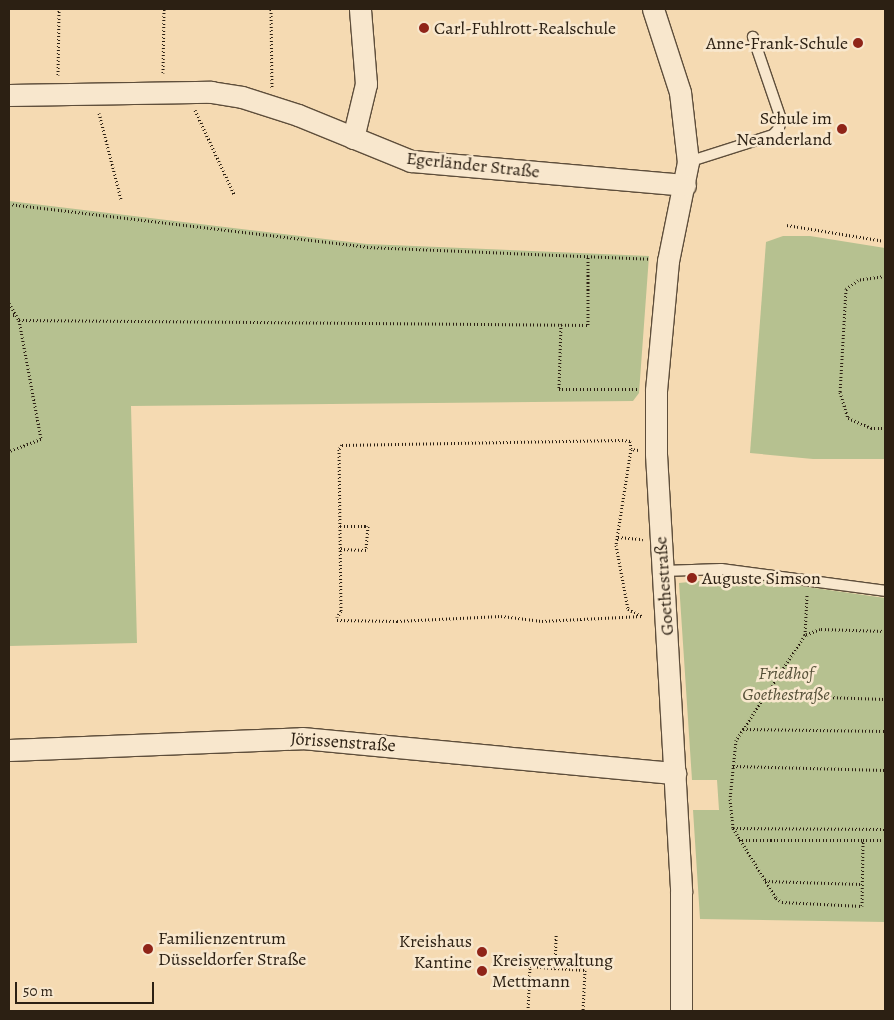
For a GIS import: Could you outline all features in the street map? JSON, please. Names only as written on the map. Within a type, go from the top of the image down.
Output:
[{"type":"street","points":[[353,138],[366,84],[360,9]]},
{"type":"street","name":"Goethestraße","points":[[653,9],[680,92],[688,162],[668,261],[656,390],[656,454],[681,892],[681,1011]]},
{"type":"street","name":"Egerländer Straße","points":[[9,95],[163,91],[219,93],[272,106],[411,160],[685,184]]},
{"type":"street","name":"Jörissenstraße","points":[[9,750],[302,738],[675,773]]},
{"type":"lane","points":[[688,162],[773,135],[779,128],[781,118],[753,37]]},
{"type":"lane","points":[[663,571],[721,569],[885,591]]},
{"type":"path","points":[[58,94],[59,9]]},
{"type":"path","points":[[163,91],[164,9]]},
{"type":"path","points":[[271,9],[272,106]]},
{"type":"path","points":[[186,91],[234,194]]},
{"type":"path","points":[[94,93],[121,199]]},
{"type":"path","points":[[9,204],[367,247],[668,261]]},
{"type":"path","points":[[787,225],[885,241]]},
{"type":"path","points":[[19,320],[588,325],[588,256]]},
{"type":"path","points":[[885,276],[858,280],[846,289],[840,392],[848,418],[871,428],[885,428]]},
{"type":"path","points":[[9,303],[19,320],[41,439],[9,451]]},
{"type":"path","points":[[9,315],[15,316]]},
{"type":"path","points":[[561,324],[559,389],[656,390]]},
{"type":"path","points":[[642,616],[542,621],[501,616],[397,621],[337,620],[341,612],[339,449],[342,445],[630,441],[631,449],[618,537],[628,609],[642,616],[666,631]]},
{"type":"path","points":[[631,449],[656,454]]},
{"type":"path","points":[[340,526],[368,526],[366,550],[340,549]]},
{"type":"path","points":[[618,537],[640,539]]},
{"type":"path","points":[[808,586],[805,635],[736,740],[730,813],[733,828],[765,881],[782,902],[798,905],[862,906],[863,840]]},
{"type":"path","points":[[805,635],[820,629],[885,631]]},
{"type":"path","points":[[766,695],[885,699]]},
{"type":"path","points":[[743,729],[885,731]]},
{"type":"path","points":[[733,766],[885,770]]},
{"type":"path","points":[[733,828],[885,829]]},
{"type":"path","points":[[740,840],[885,840]]},
{"type":"path","points":[[765,881],[862,884]]},
{"type":"path","points":[[555,968],[556,935]]},
{"type":"path","points":[[528,1011],[530,966],[585,970],[584,1011]]},
{"type":"green space","points":[[9,201],[367,244],[649,256],[639,393],[633,401],[131,406],[137,643],[9,646]]},
{"type":"green space","points":[[783,236],[810,236],[885,248],[885,459],[813,459],[750,453],[766,242]]},
{"type":"green space","name":"Friedhof Goethestraße","points":[[738,577],[885,598],[885,922],[700,919],[693,810],[719,810],[717,780],[692,780],[679,583]]},
{"type":"place","name":"Carl-Fuhlrott-Realschule","points":[[424,28]]},
{"type":"place","name":"Anne-Frank-Schule","points":[[858,43]]},
{"type":"place","name":"Schule im Neanderland","points":[[842,129]]},
{"type":"place","name":"Auguste Simson","points":[[692,578]]},
{"type":"place","name":"Familienzentrum Düsseldorfer Straße","points":[[148,949]]},
{"type":"place","name":"Kreishaus Kantine","points":[[482,952]]},
{"type":"place","name":"Kreisverwaltung Mettmann","points":[[482,971]]}]
